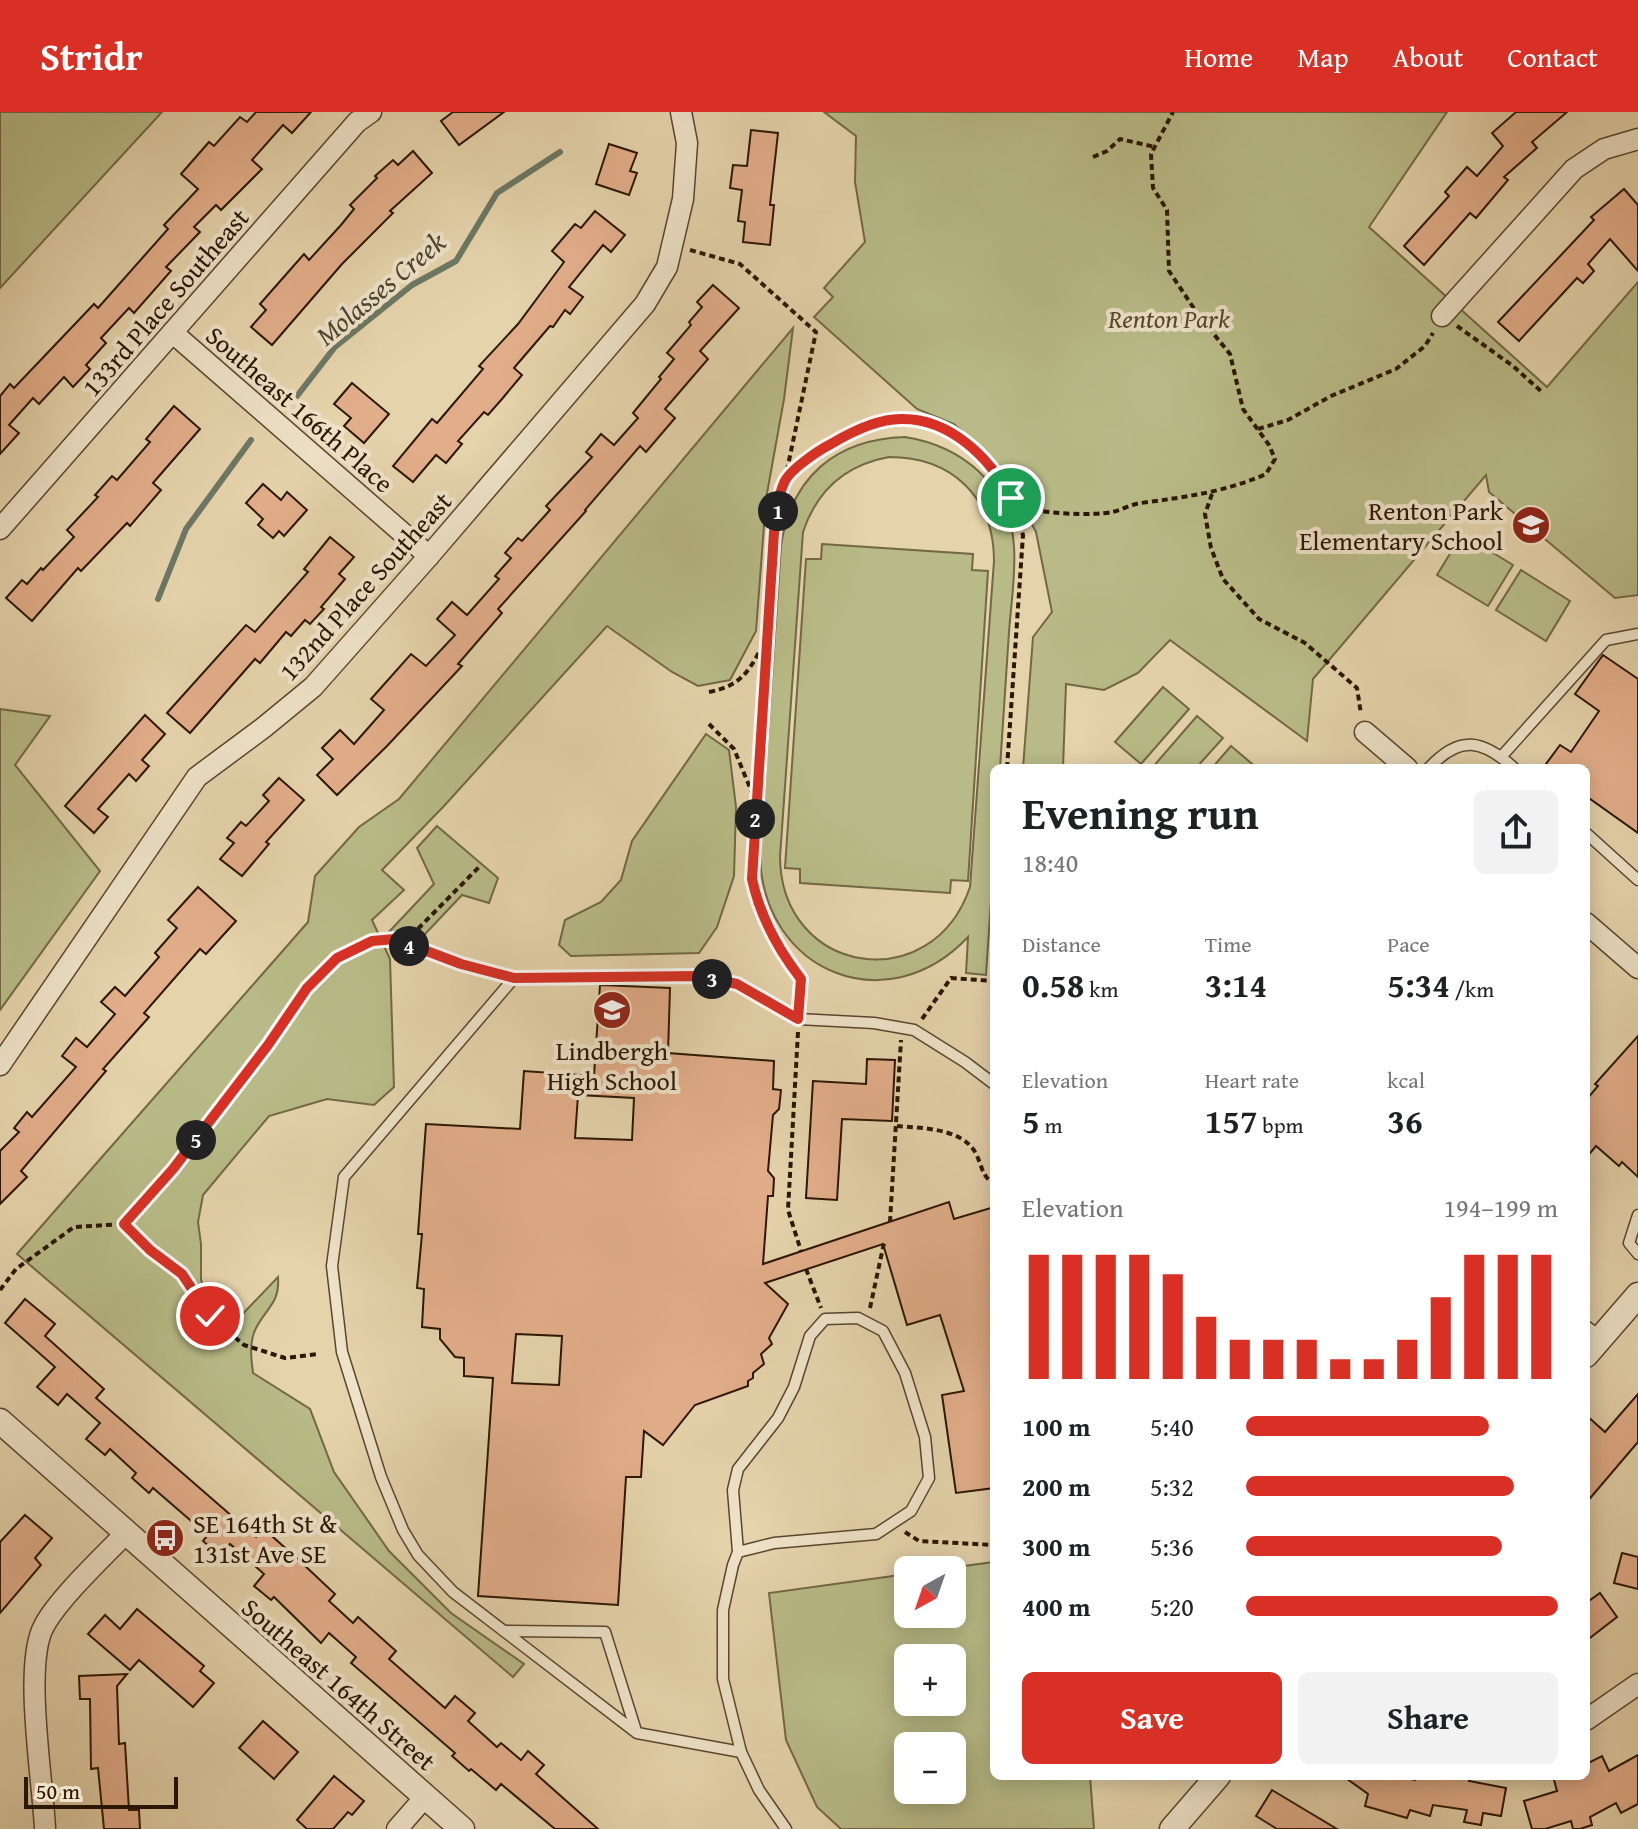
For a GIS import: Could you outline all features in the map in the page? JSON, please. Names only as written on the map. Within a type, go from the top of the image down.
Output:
[{"type":"street","name":"133rd Place Southeast","points":[[0,529],[357,122],[371,112]]},
{"type":"street","name":"132nd Place Southeast","points":[[0,1065],[197,777],[313,687],[645,304],[667,267],[683,199],[687,143],[681,112]]},
{"type":"street","points":[[1442,316],[1574,169],[1604,149],[1638,139]]},
{"type":"street","name":"Southeast 166th Place","points":[[173,333],[429,556]]},
{"type":"street","points":[[1365,732],[1402,764]]},
{"type":"street","points":[[1590,926],[1638,968]]},
{"type":"street","points":[[1591,1339],[1638,1295]]},
{"type":"street","name":"Southeast 164th Street","points":[[0,1421],[462,1829]]},
{"type":"street","points":[[45,1829],[34,1668],[38,1640],[54,1612],[126,1533]]},
{"type":"street","points":[[1590,1717],[1638,1684]]},
{"type":"street","points":[[1182,1826],[1215,1780]]},
{"type":"street","points":[[397,1829],[425,1797]]},
{"type":"lane","points":[[1501,757],[1606,640],[1638,634]]},
{"type":"lane","points":[[1434,764],[1451,750],[1468,745],[1485,745],[1509,764]]},
{"type":"lane","points":[[1590,837],[1638,880]]},
{"type":"lane","points":[[741,1752],[637,1733],[453,1592],[418,1555],[403,1530],[381,1477],[342,1352],[332,1266],[344,1177],[514,978],[699,976],[737,984],[798,1019],[874,1023],[914,1030],[990,1081]]},
{"type":"lane","points":[[1638,1215],[1629,1243],[1638,1254]]},
{"type":"lane","points":[[738,1552],[774,1543],[876,1534],[911,1511],[929,1478],[925,1437],[905,1373],[883,1331],[858,1318],[825,1319],[810,1336],[794,1387],[778,1418],[738,1469],[733,1490],[738,1552],[723,1610],[723,1679],[741,1752],[759,1790],[786,1829]]},
{"type":"lane","points":[[504,1631],[605,1632],[637,1733]]},
{"type":"path","points":[[1011,498],[1020,506],[1071,514],[1114,511],[1137,503],[1212,494],[1266,474],[1275,459],[1243,409],[1230,354],[1199,316],[1169,271],[1167,210],[1153,188],[1151,154],[1173,112]]},
{"type":"path","points":[[1093,157],[1107,151],[1120,139],[1155,147]]},
{"type":"path","points":[[672,245],[740,264],[816,332],[774,532],[752,879],[758,906],[785,958],[801,979],[788,1210],[801,1251]]},
{"type":"path","points":[[1258,429],[1288,420],[1331,396],[1396,369],[1425,346],[1442,316],[1482,342],[1543,393]]},
{"type":"path","points":[[784,481],[820,449],[845,435],[900,419],[927,423],[952,433],[980,453],[999,475],[1011,498],[1023,535],[1007,764]]},
{"type":"path","points":[[1212,494],[1205,514],[1211,548],[1223,579],[1259,619],[1305,643],[1357,688],[1365,732]]},
{"type":"path","points":[[709,692],[726,689],[742,680],[767,637]]},
{"type":"path","points":[[709,724],[734,749],[756,802]]},
{"type":"path","points":[[404,943],[479,867]]},
{"type":"path","points":[[0,1290],[16,1269],[74,1227],[124,1224],[173,1169],[268,1045],[307,988],[337,958],[372,941],[395,939],[461,964],[514,978]]},
{"type":"path","points":[[914,1030],[951,978],[990,981]]},
{"type":"path","points":[[890,1222],[901,1029]]},
{"type":"path","points":[[897,1126],[931,1129],[958,1137],[974,1150],[980,1169],[990,1182]]},
{"type":"path","points":[[124,1224],[150,1250],[182,1274],[210,1316],[244,1345],[285,1358],[318,1354]]},
{"type":"path","points":[[867,1322],[884,1243]]},
{"type":"path","points":[[806,1269],[825,1319]]},
{"type":"path","points":[[895,1522],[907,1536],[919,1541],[990,1545]]},
{"type":"green space","points":[[0,112],[162,112],[0,288]]},
{"type":"green space","name":"Renton Park","points":[[824,112],[1447,112],[1369,227],[1547,387],[1638,282],[1638,595],[1615,598],[1489,492],[1486,475],[1313,679],[1307,741],[1170,640],[1138,673],[1104,690],[1066,684],[1063,764],[1023,764],[1033,637],[1052,612],[1036,532],[1017,496],[986,453],[954,424],[917,409],[814,317],[833,297],[824,288],[865,242],[855,182],[856,136]]},
{"type":"green space","points":[[793,328],[766,499],[756,631],[730,680],[698,686],[672,672],[607,626],[382,870],[404,890],[372,920],[390,959],[394,1087],[374,1105],[327,1099],[269,1116],[203,1195],[198,1222],[201,1280],[215,1311],[234,1323],[278,1277],[275,1299],[252,1339],[253,1373],[310,1409],[334,1472],[389,1551],[451,1613],[524,1664],[513,1677],[17,1254],[308,922],[315,876],[359,827],[399,799]]},
{"type":"green space","points":[[905,437],[946,449],[963,459],[993,487],[1011,524],[1014,578],[1000,764],[990,764],[990,916],[986,975],[966,973],[968,937],[936,963],[902,977],[867,980],[835,972],[806,955],[782,930],[766,896],[760,856],[781,546],[786,522],[806,482],[821,466],[858,445]],"holes":[[[889,457],[932,464],[965,485],[977,500],[992,538],[994,561],[970,887],[951,923],[924,946],[893,958],[861,958],[831,948],[805,927],[787,897],[780,857],[803,532],[825,492],[859,466]]]},
{"type":"green space","points":[[1462,534],[1513,565],[1488,606],[1437,575]]},
{"type":"green space","points":[[822,544],[973,554],[972,570],[988,571],[968,881],[951,880],[950,893],[800,883],[800,869],[785,868],[806,559],[821,559]]},
{"type":"green space","points":[[1521,570],[1570,601],[1546,641],[1496,610]]},
{"type":"green space","points":[[1163,687],[1189,709],[1141,764],[1115,742]]},
{"type":"green space","points":[[0,709],[50,716],[15,765],[100,871],[0,1010]]},
{"type":"green space","points":[[1197,716],[1223,738],[1200,764],[1155,764]]},
{"type":"green space","points":[[706,734],[729,750],[736,807],[734,876],[717,927],[699,953],[571,956],[559,945],[565,920],[601,902],[621,880],[632,841]]},
{"type":"green space","points":[[1231,746],[1252,764],[1215,764]]},
{"type":"green space","points":[[437,826],[498,878],[489,903],[462,895],[408,952],[387,934],[434,884],[417,848]]},
{"type":"green space","points":[[990,1563],[990,1780],[1090,1780],[1094,1829],[841,1829],[817,1807],[786,1740],[769,1593],[894,1576],[894,1628],[966,1628],[966,1566]]},
{"type":"building","points":[[256,112],[311,112],[292,133],[283,125],[252,160],[262,169],[221,210],[216,205],[194,227],[200,232],[166,267],[171,271],[134,313],[129,308],[101,338],[106,343],[86,365],[90,369],[73,387],[64,377],[39,404],[33,398],[9,425],[19,433],[0,454],[0,396],[10,384],[14,388],[94,304],[98,308],[168,229],[164,225],[198,189],[181,174],[209,142],[214,146],[240,117],[247,122]]},
{"type":"building","points":[[453,112],[504,112],[459,145],[441,121]]},
{"type":"building","points":[[1516,112],[1567,112],[1532,142],[1537,148],[1504,177],[1508,180],[1476,218],[1470,213],[1424,265],[1404,246],[1449,196],[1445,192],[1467,167],[1477,176],[1503,146],[1492,133]]},
{"type":"building","points":[[751,130],[778,133],[770,205],[774,205],[770,245],[743,242],[745,222],[738,221],[742,190],[730,188],[733,165],[747,166]]},
{"type":"building","points":[[609,144],[637,153],[630,171],[637,173],[629,195],[596,184]]},
{"type":"building","points":[[413,151],[432,173],[390,211],[393,213],[342,264],[272,345],[251,327],[266,310],[260,304],[304,254],[309,260],[341,225],[354,209],[350,205],[377,178],[375,176],[393,160],[398,165]]},
{"type":"building","points":[[1624,189],[1638,205],[1638,271],[1610,239],[1588,264],[1594,271],[1583,283],[1577,278],[1519,341],[1498,322],[1594,220],[1591,217]]},
{"type":"building","points":[[595,211],[625,235],[611,252],[603,245],[569,287],[583,297],[570,314],[565,310],[514,368],[522,375],[502,399],[488,415],[484,412],[458,441],[462,444],[446,463],[436,455],[413,482],[393,466],[432,419],[437,423],[483,369],[479,366],[518,324],[564,262],[552,251],[575,224],[581,228]]},
{"type":"building","points":[[713,285],[739,308],[700,351],[708,359],[665,409],[675,418],[646,452],[640,446],[498,609],[502,613],[458,664],[462,666],[337,795],[317,775],[333,759],[322,748],[340,730],[354,744],[384,710],[371,699],[411,654],[426,666],[455,635],[437,619],[452,602],[467,615],[499,579],[495,576],[511,558],[505,553],[518,538],[522,541],[550,510],[546,506],[592,457],[586,452],[601,434],[614,445],[638,418],[633,413],[674,359],[667,353],[691,325],[689,322],[702,307],[697,302]]},
{"type":"building","points":[[352,383],[389,414],[364,443],[344,426],[351,418],[334,404]]},
{"type":"building","points":[[174,406],[200,429],[153,483],[161,490],[130,526],[127,523],[81,571],[78,568],[32,621],[6,598],[22,580],[27,584],[41,568],[43,570],[74,537],[67,530],[98,497],[95,495],[112,476],[117,480],[150,442],[146,439]]},
{"type":"building","points":[[263,484],[281,500],[287,492],[307,510],[284,536],[279,531],[273,538],[258,525],[263,519],[246,503]]},
{"type":"building","points":[[330,537],[354,557],[339,574],[345,579],[321,607],[324,609],[310,624],[305,620],[291,636],[286,632],[260,663],[255,659],[190,733],[167,713],[246,625],[255,632],[308,572],[304,569]]},
{"type":"building","points":[[1603,655],[1638,679],[1638,833],[1590,799],[1590,764],[1546,764],[1560,745],[1571,752],[1599,711],[1575,694]]},
{"type":"building","points":[[145,715],[165,734],[142,760],[149,766],[136,781],[129,774],[98,809],[108,817],[94,833],[65,806]]},
{"type":"building","points":[[279,778],[304,800],[266,842],[269,844],[242,876],[220,859],[234,843],[227,838],[241,822],[246,826],[269,801],[263,795]]},
{"type":"building","points":[[198,887],[236,921],[206,954],[200,949],[144,1013],[149,1017],[21,1171],[27,1177],[0,1204],[0,1151],[19,1132],[14,1128],[27,1112],[32,1117],[76,1067],[62,1056],[76,1038],[87,1047],[115,1014],[101,1002],[115,987],[125,996],[159,957],[155,953],[177,928],[168,920]]},
{"type":"building","points":[[600,985],[670,988],[668,1053],[774,1061],[773,1089],[781,1090],[779,1109],[773,1115],[768,1171],[774,1178],[773,1196],[768,1196],[763,1264],[949,1202],[954,1219],[990,1208],[990,1489],[956,1493],[942,1395],[964,1391],[940,1315],[907,1325],[883,1244],[765,1283],[788,1304],[769,1338],[772,1344],[761,1354],[764,1364],[753,1373],[748,1386],[695,1405],[663,1445],[644,1431],[641,1477],[626,1477],[618,1605],[478,1596],[493,1378],[464,1376],[464,1358],[455,1357],[440,1339],[440,1329],[422,1327],[424,1289],[417,1288],[422,1234],[418,1234],[426,1124],[520,1129],[524,1071],[594,1076]],"holes":[[[578,1095],[634,1098],[632,1140],[575,1138]],[[516,1334],[562,1336],[559,1385],[512,1383]]]},
{"type":"building","points":[[1638,1036],[1638,1177],[1622,1162],[1619,1166],[1596,1146],[1590,1153],[1590,1095],[1598,1086],[1595,1084]]},
{"type":"building","points":[[867,1059],[895,1060],[892,1121],[842,1119],[837,1200],[806,1198],[813,1081],[866,1084]]},
{"type":"building","points":[[25,1299],[55,1324],[45,1336],[104,1389],[96,1398],[256,1537],[264,1529],[335,1594],[329,1601],[353,1623],[358,1617],[396,1651],[389,1659],[445,1708],[455,1696],[475,1713],[468,1721],[497,1747],[501,1743],[521,1760],[528,1751],[544,1765],[536,1774],[598,1829],[555,1829],[501,1784],[496,1790],[471,1769],[469,1771],[452,1756],[455,1753],[351,1663],[356,1657],[329,1633],[321,1643],[274,1597],[271,1600],[254,1586],[264,1574],[230,1544],[220,1556],[203,1541],[207,1536],[190,1520],[153,1488],[149,1493],[132,1478],[136,1473],[110,1449],[105,1455],[86,1439],[100,1423],[67,1394],[58,1405],[37,1387],[55,1367],[5,1323]]},
{"type":"building","points":[[1638,1394],[1638,1442],[1590,1498],[1590,1419],[1605,1432]]},
{"type":"building","points":[[25,1515],[52,1538],[35,1558],[41,1565],[0,1613],[0,1542]]},
{"type":"building","points":[[1622,1553],[1638,1557],[1638,1589],[1614,1583]]},
{"type":"building","points":[[1600,1593],[1617,1617],[1590,1638],[1590,1600]]},
{"type":"building","points":[[137,1609],[204,1666],[200,1671],[214,1683],[193,1707],[139,1660],[130,1670],[88,1634],[105,1615],[120,1629]]},
{"type":"building","points":[[127,1674],[117,1686],[119,1744],[125,1743],[129,1810],[139,1810],[140,1829],[104,1829],[98,1768],[91,1769],[90,1699],[80,1699],[79,1676]]},
{"type":"building","points":[[263,1721],[298,1752],[274,1779],[239,1748]]},
{"type":"building","points":[[1638,1755],[1638,1804],[1621,1813],[1616,1803],[1590,1817],[1592,1825],[1580,1829],[1573,1829],[1571,1821],[1545,1829],[1532,1829],[1524,1801],[1557,1791],[1554,1780],[1590,1780],[1590,1762],[1602,1756],[1609,1771]]},
{"type":"building","points":[[334,1776],[364,1801],[352,1815],[348,1812],[333,1829],[307,1829],[297,1820]]},
{"type":"building","points":[[1349,1780],[1469,1780],[1506,1788],[1501,1816],[1483,1813],[1481,1825],[1464,1822],[1467,1810],[1433,1805],[1430,1816],[1410,1810],[1407,1818],[1365,1806],[1368,1794]]},
{"type":"building","points":[[1272,1790],[1337,1829],[1277,1829],[1256,1816]]},
{"type":"waterway","name":"Molasses Creek","points":[[297,396],[335,347],[412,285],[456,261],[497,193],[560,152]]},
{"type":"waterway","name":"Molasses Creek","points":[[158,599],[186,529],[251,440]]},
{"type":"place","name":"Renton Park Elementary School","points":[[1531,525]]},
{"type":"place","name":"Lindbergh High School","points":[[612,1010]]},
{"type":"place","name":"SE 164th St & 131st Ave SE","points":[[165,1538]]},
{"type":"route","points":[[210,1316],[182,1274],[150,1250],[124,1224],[173,1169],[268,1045],[307,988],[337,958],[372,941],[395,939],[461,964],[514,978],[699,976],[737,984],[798,1019],[801,979],[785,958],[758,906],[752,879],[774,532],[784,481],[820,449],[845,435],[900,419],[927,423],[952,433],[980,453],[999,475],[1011,498]]}]
